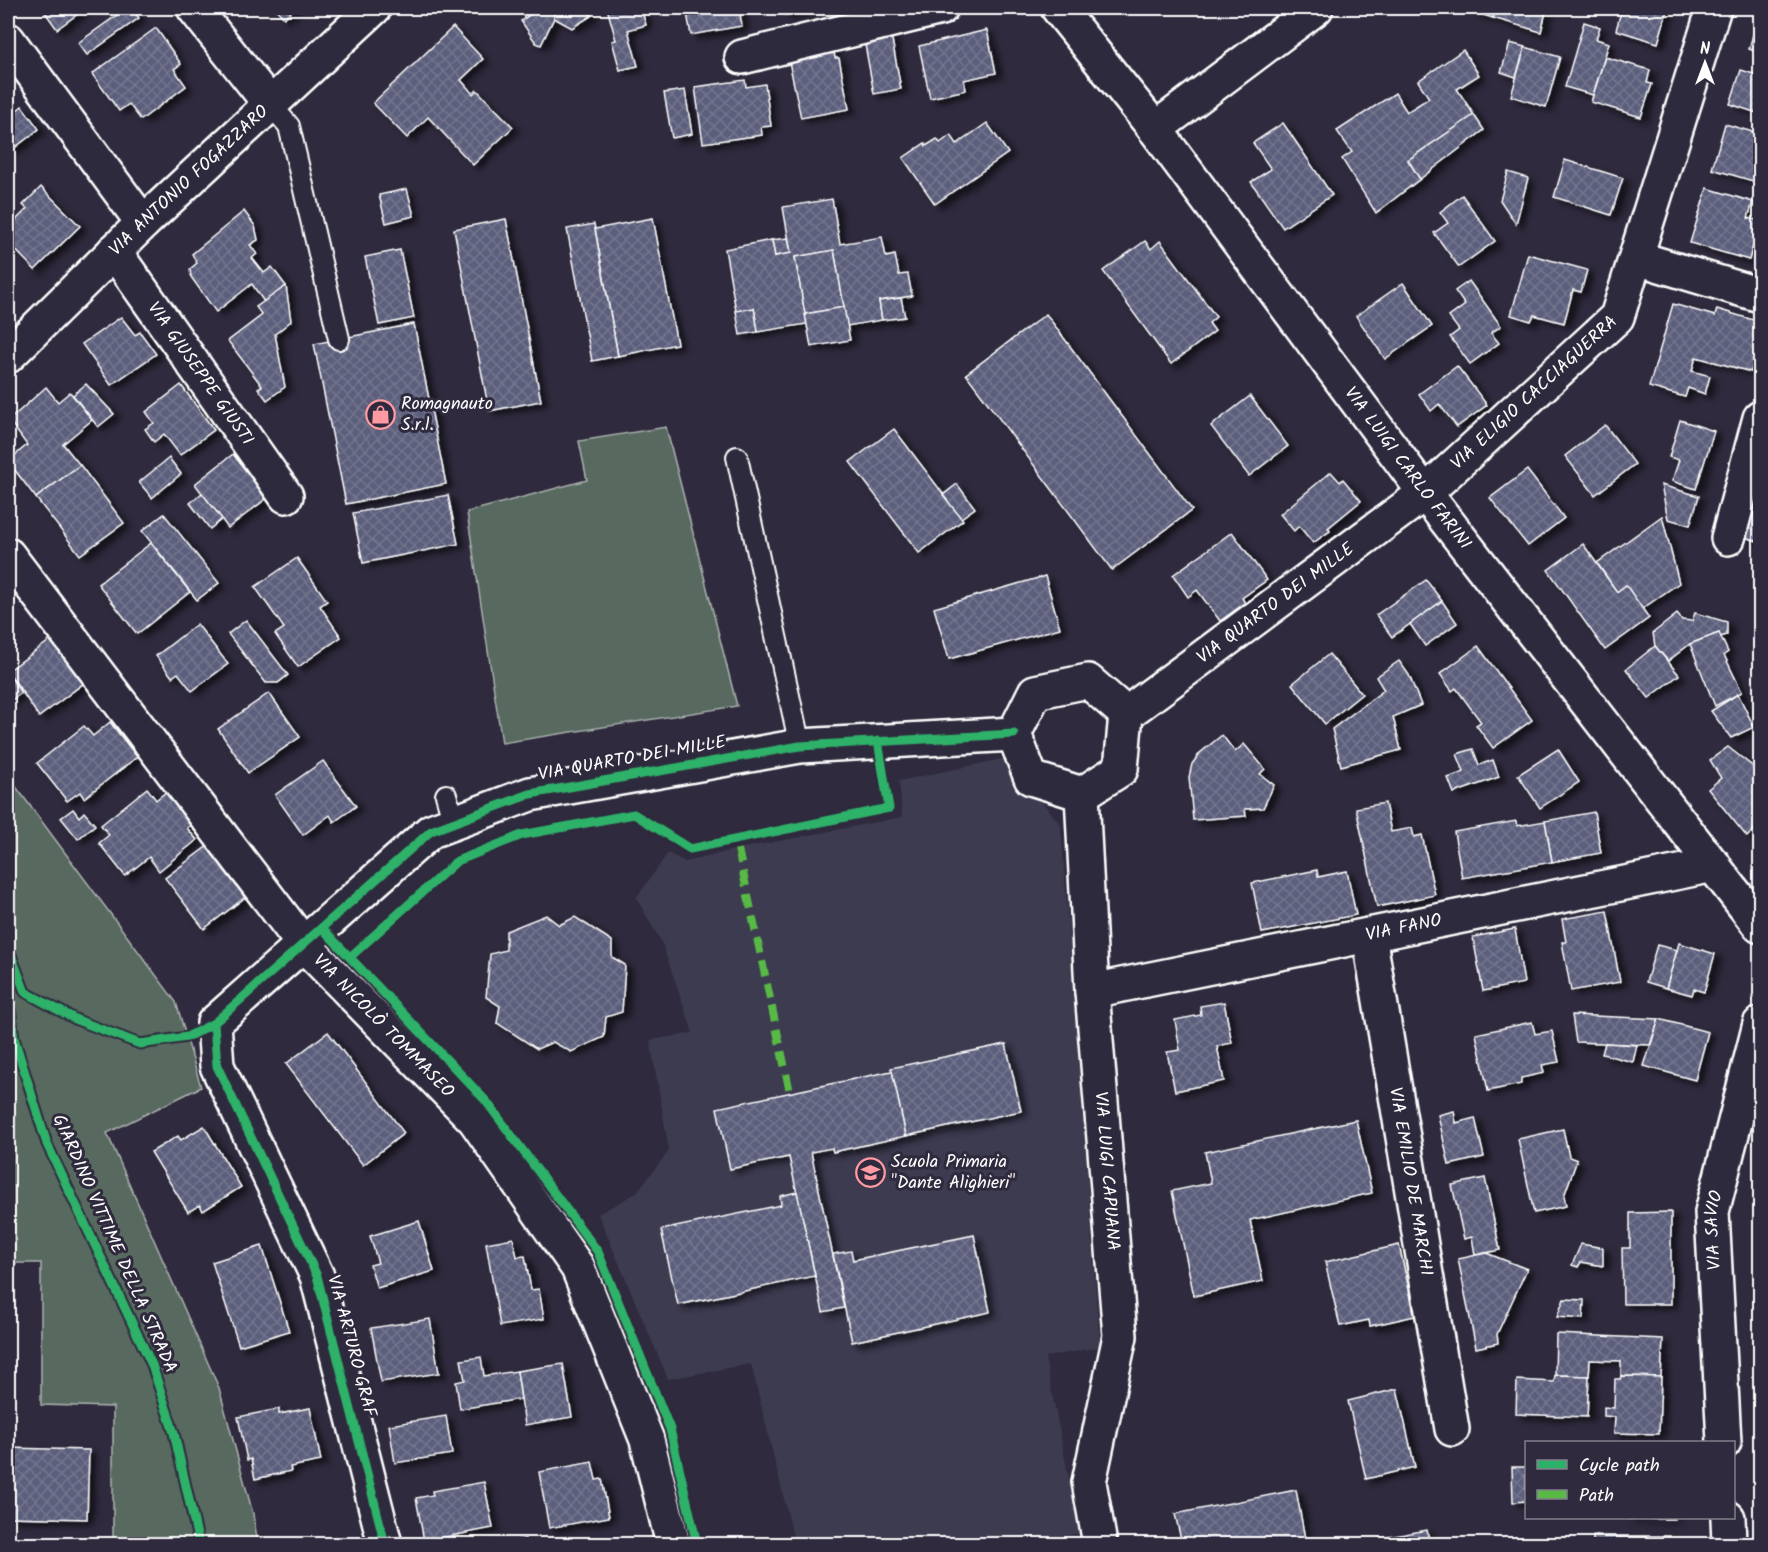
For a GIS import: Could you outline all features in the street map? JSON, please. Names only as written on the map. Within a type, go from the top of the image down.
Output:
[{"type":"street","points":[[194,8],[270,104]]},
{"type":"street","name":"VIA ANTONIO FOGAZZARO","points":[[8,356],[143,223],[374,8]]},
{"type":"street","points":[[742,57],[941,8]]},
{"type":"street","name":"VIA LUIGI CARLO FARINI","points":[[1058,8],[1155,129],[1425,493],[1761,926]]},
{"type":"street","points":[[1155,129],[1316,8]]},
{"type":"street","name":"VIA ELIGIO CACCIAGUERRA","points":[[1425,493],[1617,316],[1714,8]]},
{"type":"street","points":[[8,40],[143,223]]},
{"type":"street","name":"VIA GIUSEPPE GIUSTI","points":[[114,251],[286,496]]},
{"type":"street","points":[[1637,258],[1761,295]]},
{"type":"street","points":[[1728,538],[1761,418]]},
{"type":"street","name":"VIA QUARTO DEI MILLE","points":[[1126,714],[1425,493]]},
{"type":"street","name":"VIA NICOLÒ TOMMASEO","points":[[8,555],[304,945],[475,1120],[578,1268],[647,1440],[673,1545]]},
{"type":"street","points":[[1088,681],[1126,714],[1121,769],[1082,794],[1031,778],[1014,734],[1035,692],[1088,681]]},
{"type":"street","name":"VIA QUARTO DEI MILLE","points":[[217,1066],[214,1023],[431,831],[450,809],[800,746],[1014,734]]},
{"type":"street","name":"VIA LUIGI CAPUANA","points":[[1082,794],[1092,991],[1120,1336],[1089,1482],[1100,1545]]},
{"type":"street","name":"VIA FANO","points":[[1092,991],[1714,865]]},
{"type":"street","name":"VIA EMILIO DE MARCHI","points":[[1369,935],[1452,1430]]},
{"type":"street","name":"VIA SAVIO","points":[[1724,1441],[1712,1212],[1761,1024]]},
{"type":"street","name":"VIA ARTURO GRAF","points":[[217,1066],[317,1275],[385,1545]]},
{"type":"street","points":[[1728,1519],[1729,1545]]},
{"type":"lane","points":[[270,104],[289,126],[339,339]]},
{"type":"lane","points":[[737,457],[800,746]]},
{"type":"shaded area","name":"Scuola Primaria \"Dante Alighieri\"","points":[[1006,758],[1061,825],[1100,1347],[1045,1357],[1080,1534],[975,1544],[795,1544],[751,1364],[668,1379],[598,1214],[636,1193],[669,1151],[650,1040],[693,1033],[661,941],[636,898],[668,853],[685,862],[738,849],[902,817],[899,781]]},
{"type":"green space","points":[[666,427],[737,706],[502,743],[467,512],[587,480],[579,441]]},
{"type":"green space","points":[[8,776],[176,1002],[201,1087],[107,1133],[219,1388],[253,1514],[258,1544],[113,1544],[113,1407],[41,1405],[41,1263],[8,1263]]},
{"type":"building","points":[[42,8],[86,8],[57,29]]},
{"type":"building","points":[[127,8],[132,8],[139,18],[87,55],[78,43]]},
{"type":"building","points":[[275,8],[295,8],[284,18]]},
{"type":"building","points":[[517,8],[540,8],[525,18]]},
{"type":"building","points":[[540,8],[553,8],[554,18],[541,45],[536,43],[521,21]]},
{"type":"building","points":[[553,8],[591,8],[591,16],[572,28],[554,18]]},
{"type":"building","points":[[607,8],[641,8],[646,25],[628,30],[638,66],[620,70],[612,41],[616,40]]},
{"type":"building","points":[[686,8],[739,8],[742,26],[691,35]]},
{"type":"building","points":[[783,8],[823,8],[785,15]]},
{"type":"building","points":[[1475,8],[1496,8],[1493,18],[1474,12]]},
{"type":"building","points":[[1496,8],[1547,8],[1541,32],[1493,18]]},
{"type":"building","points":[[1622,8],[1668,8],[1658,43],[1616,30]]},
{"type":"building","points":[[1760,10],[1760,53],[1749,49]]},
{"type":"building","points":[[1584,22],[1600,27],[1596,39],[1609,43],[1593,95],[1565,87]]},
{"type":"building","points":[[453,27],[483,59],[461,80],[473,94],[477,90],[513,127],[473,165],[428,117],[407,138],[373,103]]},
{"type":"building","points":[[156,28],[181,64],[174,69],[186,86],[141,120],[129,104],[119,111],[92,74]]},
{"type":"building","points":[[987,30],[996,73],[964,80],[966,90],[930,98],[919,46]]},
{"type":"building","points":[[891,34],[901,89],[874,94],[864,39]]},
{"type":"building","points":[[1510,43],[1525,47],[1516,77],[1501,72]]},
{"type":"building","points":[[1525,47],[1560,57],[1546,107],[1511,96]]},
{"type":"building","points":[[833,48],[835,58],[839,58],[849,109],[801,118],[788,57]]},
{"type":"building","points":[[1463,50],[1479,75],[1457,89],[1474,115],[1408,160],[1420,179],[1376,213],[1342,159],[1352,152],[1337,131],[1395,93],[1407,112],[1429,98],[1418,81]]},
{"type":"building","points":[[1605,57],[1650,70],[1647,83],[1652,84],[1641,117],[1591,102]]},
{"type":"building","points":[[1741,70],[1760,76],[1760,114],[1730,104]]},
{"type":"building","points":[[745,80],[746,87],[765,84],[771,126],[761,127],[762,135],[703,143],[695,87]]},
{"type":"building","points":[[685,90],[692,134],[672,138],[664,93]]},
{"type":"building","points":[[8,102],[15,112],[22,106],[39,129],[8,153]]},
{"type":"building","points":[[1474,115],[1484,130],[1420,179],[1408,160]]},
{"type":"building","points":[[987,123],[1008,153],[935,204],[903,158],[925,143],[926,146],[937,139],[940,143],[951,135],[957,144]]},
{"type":"building","points":[[1283,123],[1332,195],[1283,228],[1251,182],[1271,169],[1253,143]]},
{"type":"building","points":[[1725,124],[1760,134],[1760,183],[1712,169]]},
{"type":"building","points":[[1565,160],[1623,178],[1611,215],[1554,197]]},
{"type":"building","points":[[1508,172],[1528,178],[1516,224],[1500,200]]},
{"type":"building","points":[[41,187],[80,226],[35,270],[8,242],[8,228],[27,209],[23,205]]},
{"type":"building","points":[[1707,188],[1753,202],[1748,218],[1760,221],[1749,260],[1690,243]]},
{"type":"building","points":[[407,189],[414,216],[386,223],[379,195]]},
{"type":"building","points":[[1462,195],[1495,241],[1459,267],[1434,233],[1448,223],[1440,212]]},
{"type":"building","points":[[832,199],[840,244],[882,237],[886,257],[895,255],[899,275],[908,274],[912,296],[879,301],[882,320],[847,326],[834,250],[795,257],[807,324],[758,332],[754,308],[736,311],[725,249],[772,240],[775,256],[791,253],[783,207]]},
{"type":"building","points":[[244,211],[255,226],[258,240],[250,245],[257,254],[252,258],[264,273],[272,267],[286,286],[264,302],[252,284],[216,312],[191,277],[190,269],[197,263],[192,254]]},
{"type":"building","points":[[653,218],[677,344],[618,356],[595,229]]},
{"type":"building","points":[[506,219],[541,401],[489,411],[454,229]]},
{"type":"building","points":[[594,224],[618,356],[592,361],[567,229]]},
{"type":"building","points":[[788,238],[791,253],[775,256],[772,240]]},
{"type":"building","points":[[1145,241],[1151,249],[1160,241],[1216,317],[1209,323],[1215,331],[1171,364],[1103,271]]},
{"type":"building","points":[[400,250],[414,318],[379,325],[365,257]]},
{"type":"building","points":[[834,250],[844,307],[805,314],[795,257]]},
{"type":"building","points":[[1528,254],[1587,270],[1581,292],[1573,290],[1564,323],[1534,315],[1531,321],[1511,315]]},
{"type":"building","points":[[1469,281],[1501,326],[1491,333],[1499,343],[1470,364],[1450,337],[1459,330],[1449,317],[1465,305],[1455,291]]},
{"type":"building","points":[[1403,283],[1432,326],[1385,359],[1356,316]]},
{"type":"building","points":[[286,286],[291,321],[275,334],[285,387],[267,400],[258,388],[262,386],[228,341],[262,315],[256,307]]},
{"type":"building","points":[[901,298],[905,317],[882,320],[879,301]]},
{"type":"building","points":[[1673,304],[1715,316],[1717,309],[1760,322],[1760,338],[1751,372],[1696,357],[1692,371],[1710,376],[1705,394],[1688,388],[1685,397],[1649,387]]},
{"type":"building","points":[[844,307],[850,340],[811,347],[805,314]]},
{"type":"building","points":[[754,308],[758,332],[740,335],[736,311]]},
{"type":"building","points":[[1046,314],[1192,510],[1112,570],[966,374]]},
{"type":"building","points":[[121,317],[135,335],[140,332],[156,354],[111,385],[82,344]]},
{"type":"building","name":"Romagnauto S.r.l.","points":[[414,324],[446,484],[346,504],[314,344]]},
{"type":"building","points":[[1457,366],[1487,405],[1457,427],[1439,404],[1431,411],[1419,394]]},
{"type":"building","points":[[86,384],[114,414],[98,427],[73,395]]},
{"type":"building","points":[[181,385],[214,430],[180,455],[164,434],[154,442],[145,429],[154,423],[146,412]]},
{"type":"building","points":[[46,387],[58,402],[70,392],[92,420],[63,444],[80,465],[36,498],[8,461],[27,445],[9,420]]},
{"type":"building","points":[[1250,396],[1288,446],[1249,476],[1211,426]]},
{"type":"building","points":[[1680,420],[1714,431],[1696,489],[1672,481],[1679,460],[1669,457]]},
{"type":"building","points":[[1605,425],[1635,464],[1595,495],[1565,456]]},
{"type":"building","points":[[894,429],[963,520],[919,553],[850,462]]},
{"type":"building","points":[[233,454],[267,498],[228,528],[195,484]]},
{"type":"building","points":[[169,458],[181,474],[152,498],[139,482]]},
{"type":"building","points":[[80,465],[124,523],[80,555],[36,498]]},
{"type":"building","points":[[1527,470],[1564,518],[1528,546],[1490,498]]},
{"type":"building","points":[[1331,472],[1340,482],[1343,479],[1361,501],[1328,528],[1330,531],[1313,543],[1299,526],[1294,531],[1280,514]]},
{"type":"building","points":[[1760,474],[1760,542],[1741,536]]},
{"type":"building","points":[[957,484],[975,508],[961,518],[943,495]]},
{"type":"building","points":[[1661,485],[1699,496],[1690,525],[1668,519]]},
{"type":"building","points":[[202,493],[222,519],[210,529],[190,503]]},
{"type":"building","points":[[448,495],[458,544],[363,563],[353,513]]},
{"type":"building","points":[[164,514],[219,583],[197,600],[142,531]]},
{"type":"building","points":[[1662,516],[1679,583],[1642,609],[1626,585],[1617,592],[1597,563]]},
{"type":"building","points":[[1232,532],[1267,580],[1242,598],[1245,603],[1220,621],[1197,590],[1188,597],[1173,575]]},
{"type":"building","points":[[151,543],[190,592],[137,634],[98,584]]},
{"type":"building","points":[[1583,544],[1617,592],[1626,585],[1649,618],[1605,650],[1548,570]]},
{"type":"building","points":[[297,558],[327,601],[320,606],[341,637],[298,667],[275,634],[284,628],[255,587]]},
{"type":"building","points":[[1045,576],[1060,628],[949,659],[934,608]]},
{"type":"building","points":[[1426,580],[1442,601],[1392,637],[1376,615]]},
{"type":"building","points":[[1442,601],[1457,623],[1425,646],[1410,624]]},
{"type":"building","points":[[1695,613],[1727,622],[1727,635],[1720,637],[1719,633],[1690,644],[1668,661],[1655,646],[1653,633],[1677,614],[1682,620],[1692,621]]},
{"type":"building","points":[[246,620],[288,675],[278,683],[266,683],[228,634]]},
{"type":"building","points":[[197,624],[228,664],[192,691],[178,673],[172,677],[156,656]]},
{"type":"building","points":[[1719,633],[1728,652],[1724,655],[1742,692],[1715,706],[1690,644]]},
{"type":"building","points":[[52,639],[84,683],[39,717],[8,671]]},
{"type":"building","points":[[1478,646],[1532,720],[1493,748],[1476,725],[1481,722],[1456,688],[1452,691],[1440,674]]},
{"type":"building","points":[[1655,646],[1679,675],[1649,698],[1626,669]]},
{"type":"building","points":[[1329,654],[1362,694],[1325,724],[1292,684]]},
{"type":"building","points":[[1399,661],[1409,675],[1421,705],[1393,717],[1401,750],[1341,766],[1332,729],[1384,690],[1376,677]]},
{"type":"building","points":[[8,673],[21,693],[8,703]]},
{"type":"building","points":[[269,693],[300,737],[248,773],[218,729]]},
{"type":"building","points":[[1738,694],[1754,727],[1731,738],[1711,711]]},
{"type":"building","points":[[110,722],[137,757],[84,798],[80,792],[67,801],[37,763],[84,726],[93,736]]},
{"type":"building","points":[[1222,735],[1235,752],[1244,744],[1265,769],[1260,774],[1274,785],[1263,808],[1245,809],[1246,816],[1193,820],[1189,777],[1192,764],[1200,753]]},
{"type":"building","points":[[1728,747],[1760,772],[1760,824],[1747,837],[1708,789],[1721,778],[1710,760]]},
{"type":"building","points":[[1473,749],[1479,765],[1493,760],[1499,777],[1454,793],[1448,778],[1464,772],[1457,754]]},
{"type":"building","points":[[1558,749],[1579,782],[1540,808],[1518,775]]},
{"type":"building","points":[[323,761],[356,806],[334,822],[330,815],[303,835],[275,795]]},
{"type":"building","points":[[147,788],[156,800],[167,791],[193,823],[187,828],[197,840],[159,871],[149,857],[125,876],[99,843],[109,835],[101,825]]},
{"type":"building","points":[[1385,803],[1391,832],[1412,828],[1414,837],[1422,835],[1435,895],[1377,907],[1356,808]]},
{"type":"building","points":[[73,809],[79,817],[84,812],[95,825],[78,839],[61,818]]},
{"type":"building","points":[[1594,812],[1601,853],[1552,862],[1545,821]]},
{"type":"building","points":[[1516,821],[1517,826],[1545,821],[1552,862],[1462,878],[1454,832]]},
{"type":"building","points":[[209,845],[248,895],[204,929],[165,878]]},
{"type":"building","points":[[1317,870],[1318,877],[1347,871],[1356,915],[1262,933],[1252,883]]},
{"type":"building","points":[[1607,911],[1620,982],[1571,991],[1562,942],[1566,942],[1562,919]]},
{"type":"building","points":[[546,915],[559,925],[575,917],[612,941],[612,957],[625,965],[622,1012],[606,1017],[604,1037],[571,1052],[553,1042],[537,1049],[497,1023],[500,1006],[486,997],[490,954],[506,950],[506,931]]},
{"type":"building","points":[[1515,929],[1524,983],[1483,991],[1473,937]]},
{"type":"building","points":[[1679,943],[1715,954],[1704,992],[1694,989],[1692,995],[1666,988]]},
{"type":"building","points":[[1657,945],[1677,950],[1666,988],[1646,982]]},
{"type":"building","points":[[1224,1002],[1232,1043],[1217,1046],[1224,1081],[1175,1091],[1167,1052],[1180,1050],[1175,1020],[1201,1015],[1200,1006]]},
{"type":"building","points":[[1572,1015],[1659,1019],[1650,1045],[1576,1042]]},
{"type":"building","points":[[1659,1019],[1708,1032],[1695,1080],[1644,1066]]},
{"type":"building","points":[[1532,1022],[1535,1034],[1552,1031],[1559,1062],[1542,1065],[1544,1073],[1521,1078],[1521,1084],[1488,1091],[1476,1034]]},
{"type":"building","points":[[328,1032],[404,1133],[363,1165],[286,1064]]},
{"type":"building","points":[[1605,1043],[1637,1045],[1633,1062],[1602,1054]]},
{"type":"building","points":[[1006,1044],[1021,1111],[906,1136],[891,1068]]},
{"type":"building","points":[[892,1071],[906,1136],[833,1152],[832,1148],[811,1152],[844,1308],[823,1312],[789,1157],[730,1169],[717,1108]]},
{"type":"building","points":[[1454,1111],[1456,1123],[1475,1118],[1484,1157],[1449,1165],[1438,1115]]},
{"type":"building","points":[[1356,1120],[1372,1193],[1250,1220],[1263,1281],[1194,1296],[1172,1191],[1211,1183],[1205,1152]]},
{"type":"building","points":[[204,1126],[241,1187],[203,1211],[200,1205],[188,1212],[151,1152],[178,1136],[181,1140]]},
{"type":"building","points":[[1563,1129],[1569,1157],[1577,1160],[1564,1196],[1566,1206],[1534,1213],[1518,1139]]},
{"type":"building","points":[[1485,1178],[1500,1250],[1475,1255],[1472,1237],[1464,1239],[1452,1185]]},
{"type":"building","points":[[797,1192],[815,1276],[678,1305],[661,1230],[781,1205],[780,1196]]},
{"type":"building","points":[[1671,1212],[1671,1304],[1623,1304],[1622,1248],[1630,1248],[1630,1213]]},
{"type":"building","points":[[419,1221],[434,1271],[377,1288],[370,1265],[378,1263],[370,1236]]},
{"type":"building","points":[[974,1235],[990,1312],[852,1342],[833,1254],[851,1251],[853,1260]]},
{"type":"building","points":[[513,1238],[517,1257],[525,1256],[531,1290],[539,1289],[544,1319],[500,1326],[486,1243]]},
{"type":"building","points":[[1581,1244],[1603,1248],[1603,1266],[1581,1262],[1578,1267],[1572,1265]]},
{"type":"building","points":[[1399,1245],[1415,1316],[1370,1326],[1369,1320],[1340,1326],[1325,1262]]},
{"type":"building","points":[[262,1246],[289,1331],[239,1346],[212,1262]]},
{"type":"building","points":[[1486,1253],[1527,1269],[1497,1334],[1498,1343],[1476,1348],[1458,1259]]},
{"type":"building","points":[[1564,1299],[1584,1300],[1583,1319],[1557,1317]]},
{"type":"building","points":[[430,1319],[439,1373],[381,1382],[371,1328]]},
{"type":"building","points":[[1556,1334],[1663,1339],[1661,1377],[1621,1376],[1621,1361],[1590,1360],[1589,1376],[1555,1375]]},
{"type":"building","points":[[481,1357],[484,1376],[517,1371],[521,1399],[460,1409],[456,1382],[465,1380],[461,1360]]},
{"type":"building","points":[[563,1364],[572,1417],[525,1425],[517,1371]]},
{"type":"building","points":[[1555,1375],[1589,1376],[1587,1417],[1516,1414],[1517,1380],[1554,1382]]},
{"type":"building","points":[[1621,1376],[1661,1377],[1659,1434],[1614,1433],[1615,1417],[1604,1416],[1604,1407],[1614,1408],[1615,1379],[1620,1379]]},
{"type":"building","points":[[1397,1389],[1415,1467],[1366,1479],[1348,1401]]},
{"type":"building","points":[[310,1408],[321,1461],[290,1467],[291,1471],[255,1479],[251,1459],[247,1460],[238,1417],[279,1409],[279,1414]]},
{"type":"building","points":[[446,1416],[452,1454],[395,1463],[389,1425]]},
{"type":"building","points":[[8,1448],[89,1450],[87,1519],[8,1517]]},
{"type":"building","points":[[592,1462],[596,1480],[602,1479],[609,1517],[549,1528],[539,1472]]},
{"type":"building","points":[[1512,1467],[1525,1467],[1525,1501],[1513,1502]]},
{"type":"building","points":[[484,1482],[493,1528],[424,1541],[416,1498],[433,1495],[432,1491]]},
{"type":"building","points":[[1296,1490],[1306,1544],[1241,1544],[1240,1542],[1182,1544],[1175,1514]]},
{"type":"building","points":[[1427,1530],[1430,1544],[1361,1544],[1360,1542]]},
{"type":"building","points":[[1593,1536],[1670,1536],[1670,1544],[1593,1544]]},
{"type":"building","points":[[525,1539],[526,1544],[500,1544]]},
{"type":"marked path","points":[[738,849],[790,1092]]},
{"type":"cycle path","points":[[385,1544],[317,1276],[217,1066],[214,1023],[431,831],[530,794],[800,746],[1014,734]]},
{"type":"cycle path","points":[[350,957],[457,861],[522,835],[634,814],[690,849],[889,808],[878,741]]},
{"type":"cycle path","points":[[322,928],[486,1101],[598,1252],[670,1429],[697,1544]]},
{"type":"cycle path","points":[[8,947],[25,992],[77,1020],[140,1044],[187,1037],[214,1023]]},
{"type":"cycle path","name":"GIARDINO VITTIME DELLA STRADA","points":[[8,993],[14,1038],[47,1144],[152,1365],[174,1433],[199,1544]]},
{"type":"place","name":"Romagnauto S.r.l.","points":[[380,414]]},
{"type":"place","name":"Scuola Primaria \"Dante Alighieri\"","points":[[870,1172]]}]
